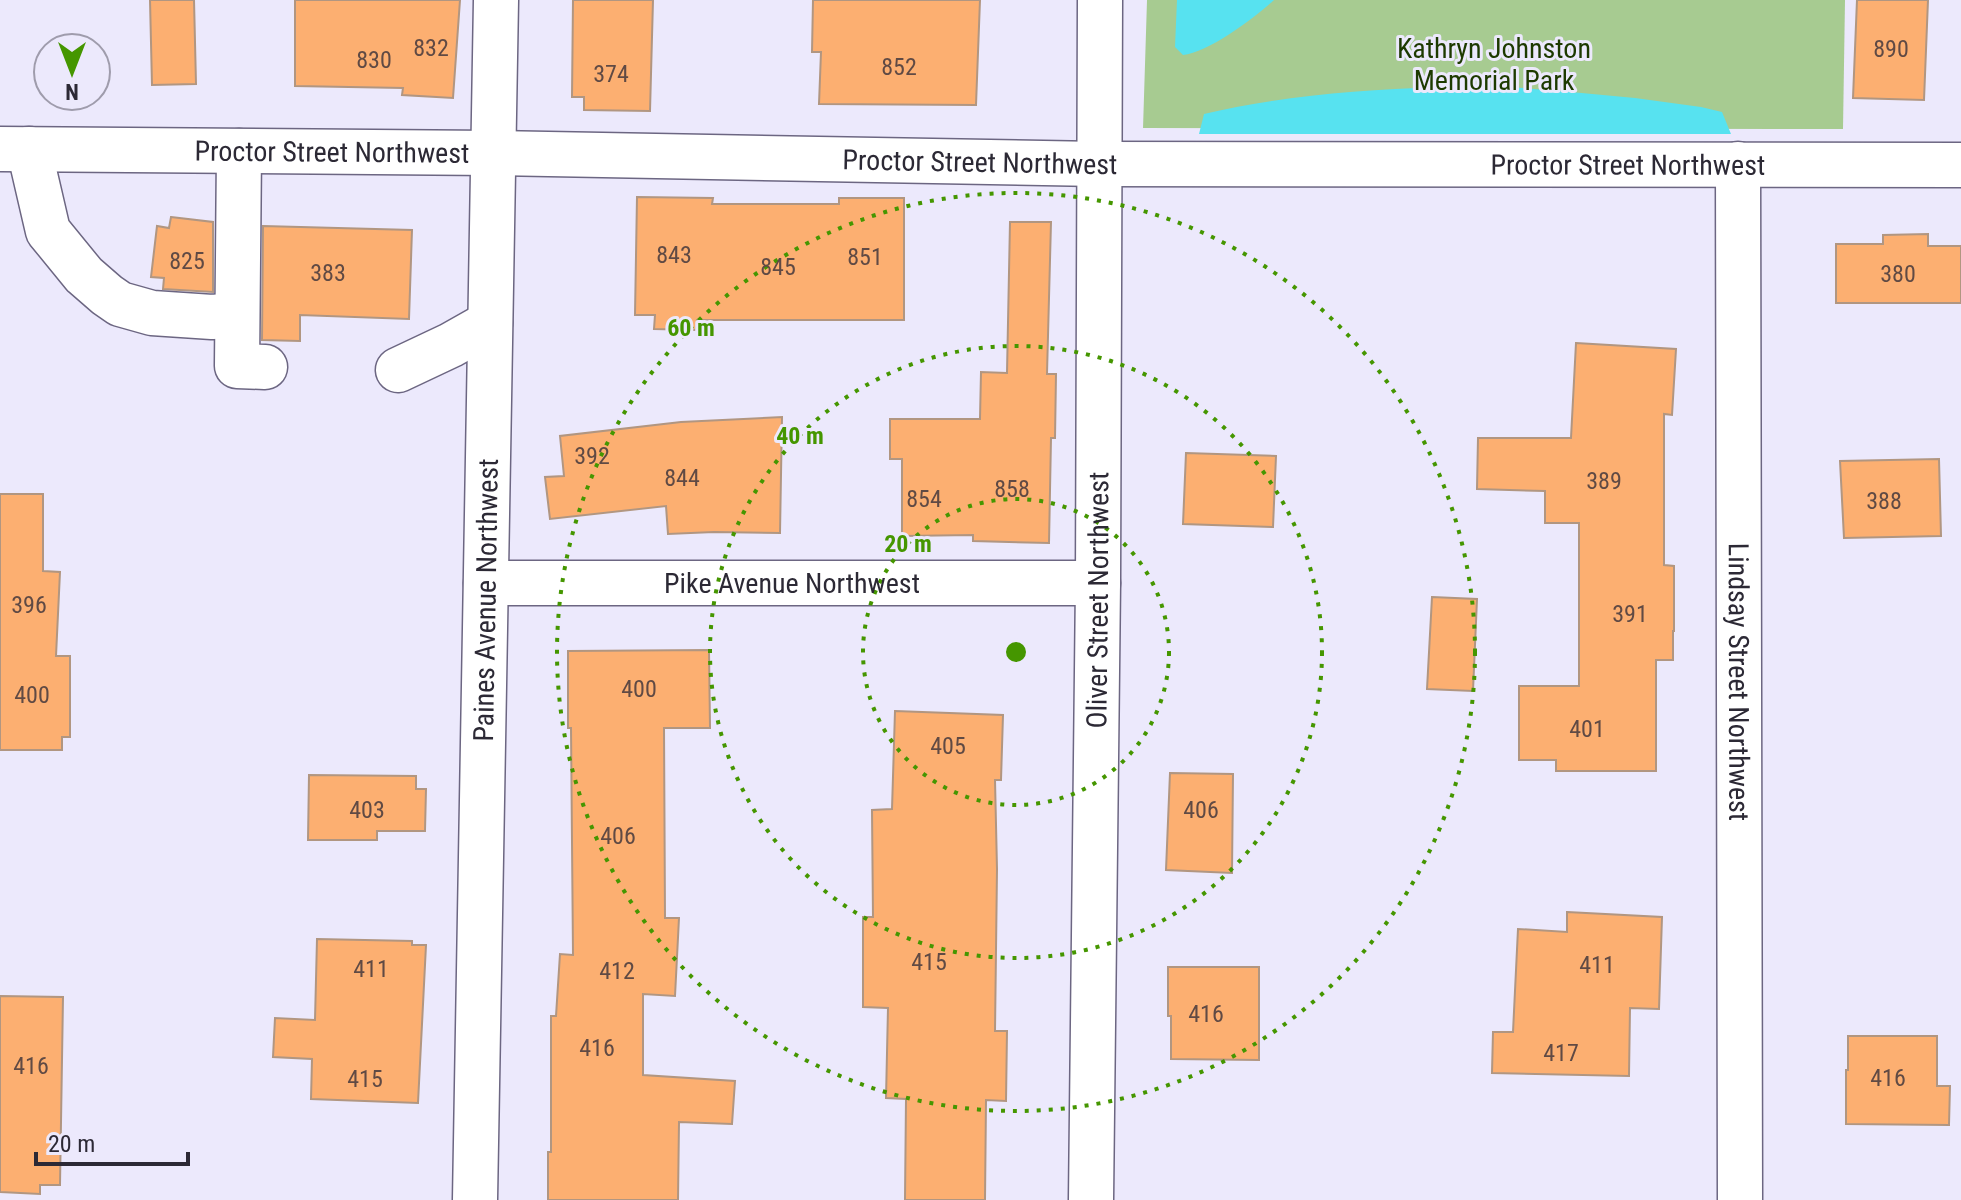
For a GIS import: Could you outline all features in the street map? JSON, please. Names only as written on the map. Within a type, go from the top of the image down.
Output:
[{"type":"street","name":"Paines Avenue Northwest","points":[[475,1200],[496,0]]},
{"type":"street","name":"Oliver Street Northwest","points":[[1091,1200],[1100,0]]},
{"type":"street","name":"Proctor Street Northwest","points":[[15,149],[493,153],[1098,164],[1961,165]]},
{"type":"street","points":[[15,149],[48,231],[84,275],[107,295],[120,304],[152,313],[212,317],[237,315]]},
{"type":"street","points":[[239,151],[237,366],[265,367]]},
{"type":"street","name":"Lindsay Street Northwest","points":[[1738,164],[1740,1200]]},
{"type":"street","points":[[398,370],[490,323]]},
{"type":"street","name":"Pike Avenue Northwest","points":[[486,583],[1098,583]]},
{"type":"green space","name":"Kathryn Johnston Memorial Park","points":[[1147,0],[1845,0],[1843,129],[1143,128]]},
{"type":"water","points":[[1177,0],[1274,0],[1218,41],[1183,55],[1175,47]]},
{"type":"water","points":[[1437,87],[1509,87],[1701,107],[1722,112],[1731,134],[1199,134],[1204,114],[1233,108],[1320,95]]},
{"type":"building","points":[[150,0],[194,0],[196,84],[152,85]]},
{"type":"building","points":[[295,0],[460,0],[453,98],[402,95],[403,88],[295,86]]},
{"type":"building","points":[[573,0],[653,0],[650,111],[584,110],[584,97],[572,97]]},
{"type":"building","points":[[813,0],[980,0],[976,105],[819,104],[821,52],[812,52]]},
{"type":"building","points":[[1857,0],[1928,0],[1924,100],[1853,98]]},
{"type":"building","points":[[637,197],[713,198],[712,204],[839,204],[839,198],[904,198],[904,320],[697,320],[696,330],[654,329],[655,315],[635,315]]},
{"type":"building","points":[[171,217],[213,222],[213,292],[163,289],[164,278],[151,277],[157,226],[169,228]]},
{"type":"building","points":[[1010,222],[1051,222],[1047,374],[1056,374],[1049,543],[973,541],[973,535],[902,536],[902,459],[890,459],[890,419],[980,419],[981,372],[1007,373]]},
{"type":"building","points":[[263,226],[412,230],[409,319],[300,315],[300,341],[262,340]]},
{"type":"building","points":[[1928,234],[1928,246],[1961,246],[1961,303],[1836,303],[1836,244],[1883,244],[1883,235]]},
{"type":"building","points":[[1576,343],[1676,349],[1672,415],[1664,414],[1664,565],[1674,566],[1673,660],[1656,660],[1656,771],[1556,771],[1556,760],[1519,760],[1519,686],[1579,686],[1579,523],[1545,523],[1545,491],[1477,489],[1478,438],[1571,438]]},
{"type":"building","points":[[782,417],[780,533],[668,534],[666,506],[550,519],[545,477],[564,476],[560,436],[681,422]]},
{"type":"building","points":[[1186,453],[1276,456],[1273,527],[1183,524]]},
{"type":"building","points":[[1939,459],[1941,536],[1844,538],[1840,461]]},
{"type":"building","points":[[0,494],[43,494],[43,571],[60,572],[56,656],[70,656],[70,737],[62,737],[62,750],[0,750]]},
{"type":"building","points":[[1432,597],[1477,599],[1473,691],[1427,689]]},
{"type":"building","points":[[709,650],[710,728],[664,728],[665,918],[679,918],[675,996],[643,994],[643,1075],[735,1081],[732,1124],[679,1122],[678,1200],[548,1200],[551,1016],[556,1016],[560,954],[573,955],[568,651]]},
{"type":"building","points":[[895,711],[1003,715],[1001,780],[995,780],[995,1031],[1007,1031],[1006,1101],[986,1100],[985,1200],[905,1200],[906,1099],[886,1098],[888,1008],[863,1007],[863,917],[873,917],[872,810],[892,809]]},
{"type":"building","points":[[1170,773],[1233,774],[1232,873],[1166,870]]},
{"type":"building","points":[[309,775],[416,776],[416,789],[426,789],[425,831],[377,831],[377,840],[308,840]]},
{"type":"building","points":[[1567,912],[1662,917],[1659,1009],[1630,1008],[1629,1076],[1492,1073],[1493,1032],[1513,1032],[1518,929],[1567,932]]},
{"type":"building","points":[[317,939],[412,941],[412,945],[426,945],[418,1103],[311,1099],[312,1059],[273,1057],[275,1018],[315,1020]]},
{"type":"building","points":[[1168,967],[1259,967],[1259,1060],[1171,1059]]},
{"type":"building","points":[[0,996],[63,997],[60,1185],[40,1185],[40,1194],[0,1192]]},
{"type":"building","points":[[1848,1036],[1937,1036],[1937,1086],[1950,1086],[1949,1125],[1846,1124]]}]
